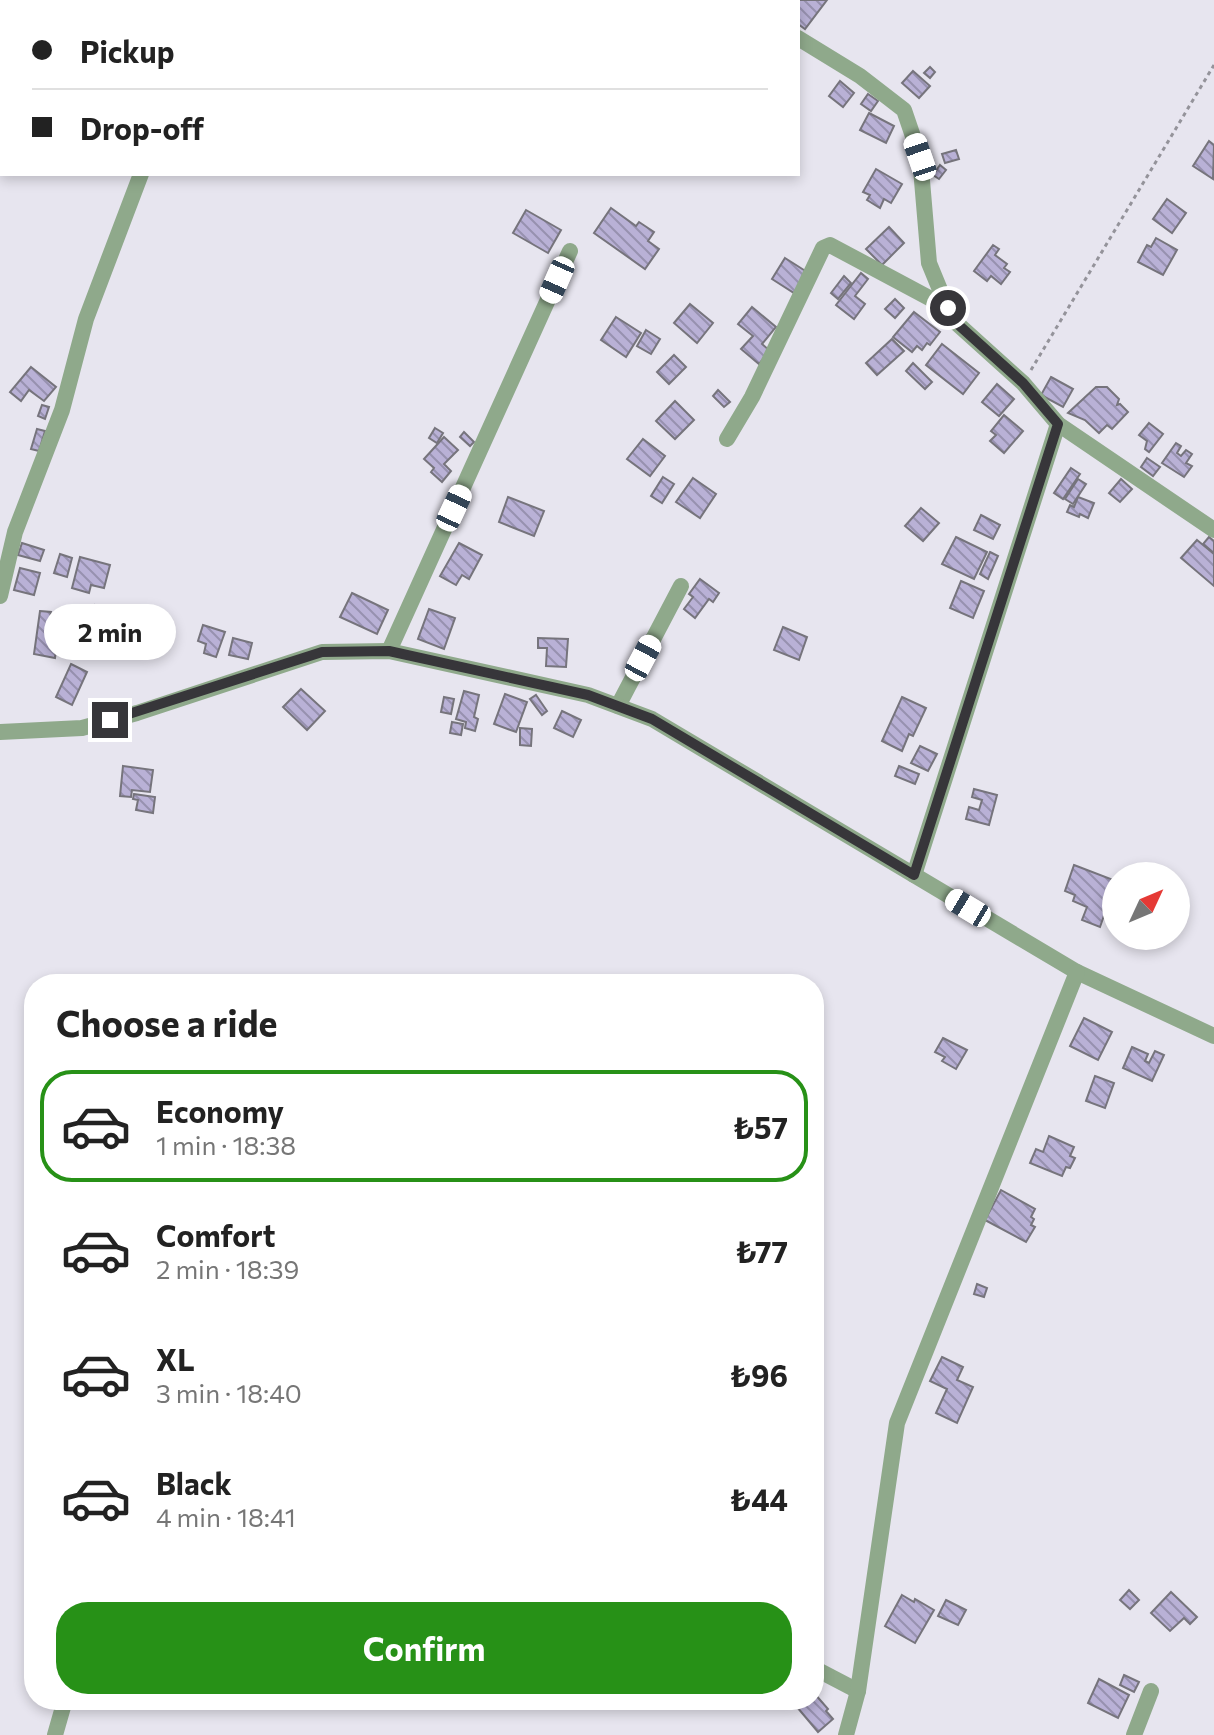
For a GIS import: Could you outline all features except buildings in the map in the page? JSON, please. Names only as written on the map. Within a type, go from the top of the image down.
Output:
[{"type":"street","points":[[800,39],[860,76],[904,110],[920,157],[929,263],[952,319],[1023,383],[1058,424],[1214,530]]},
{"type":"street","points":[[0,596],[15,532],[62,410],[86,319],[140,176]]},
{"type":"street","points":[[727,439],[752,397],[823,248],[830,245],[948,308]]},
{"type":"street","points":[[389,651],[570,251]]},
{"type":"street","points":[[914,875],[1058,424]]},
{"type":"street","points":[[618,706],[681,586]]},
{"type":"street","points":[[0,732],[82,728],[322,652],[389,651],[588,695],[652,719],[1077,972],[1214,1036]]},
{"type":"street","points":[[846,1735],[858,1691],[897,1423],[1077,972]]},
{"type":"street","points":[[824,1673],[858,1691]]},
{"type":"street","points":[[1134,1735],[1151,1691]]},
{"type":"street","points":[[55,1735],[62,1710]]},
{"type":"path","points":[[1023,383],[1214,65]]},
{"type":"route","points":[[110,720],[322,652],[389,651],[588,695],[652,719],[914,875],[1058,424],[1023,383],[952,319],[948,308]]}]
